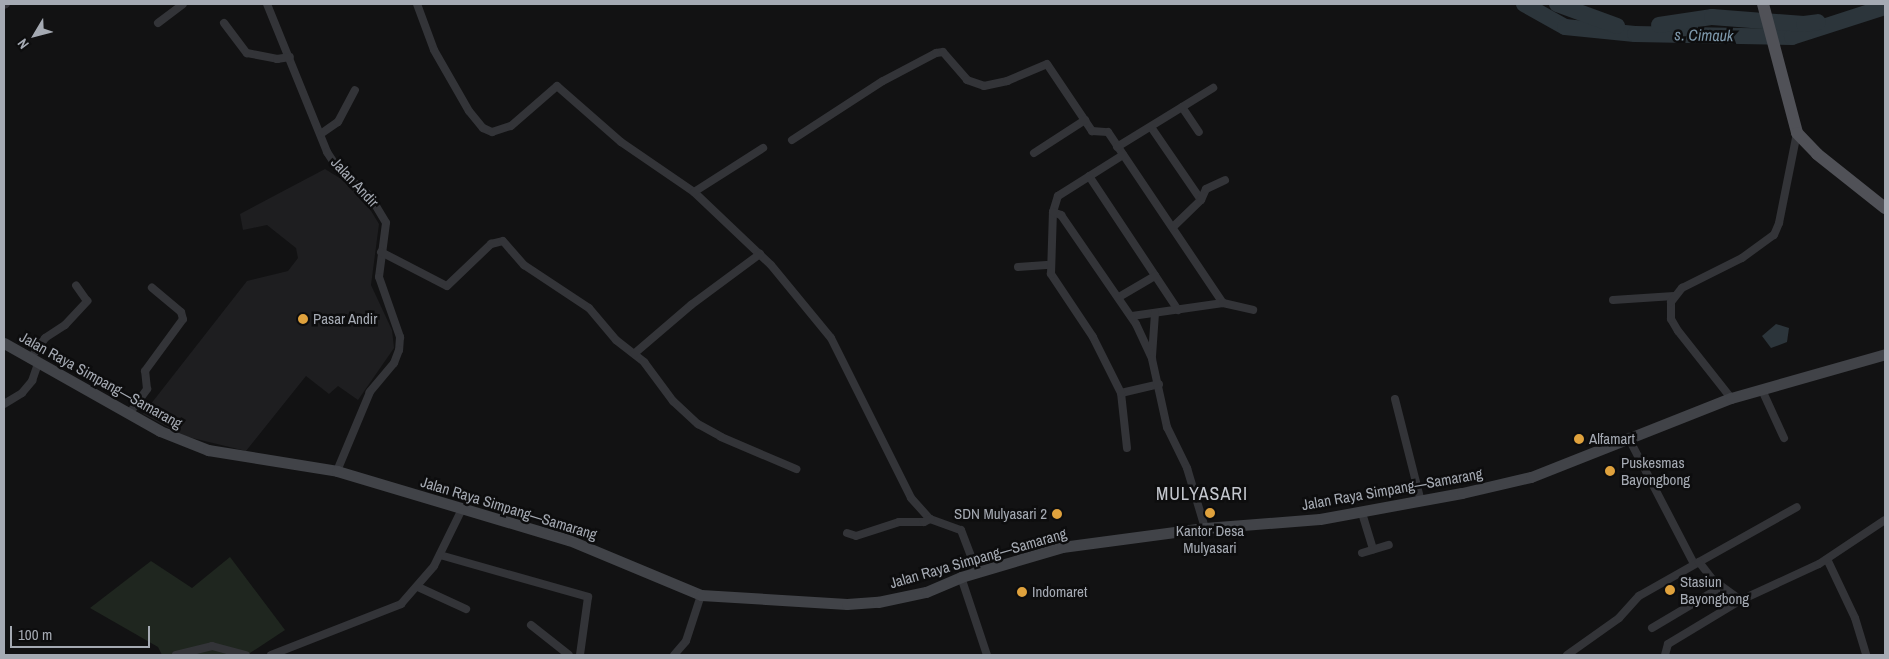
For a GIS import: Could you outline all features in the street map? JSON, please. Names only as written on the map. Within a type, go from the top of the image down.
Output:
[{"type":"main road","points":[[1762,4],[1797,133],[1817,154],[1885,208]]},
{"type":"main road","name":"Jalan Raya Simpang—Samarang","points":[[4,343],[182,442],[208,450],[337,471],[569,540],[701,595],[864,603],[926,592],[961,577],[1062,547],[1205,528],[1275,524],[1362,513],[1421,502],[1531,476],[1731,398],[1885,354]]},
{"type":"street","points":[[158,23],[183,4]]},
{"type":"street","name":"Jalan Andir","points":[[267,4],[322,133],[327,152],[338,169],[370,196],[381,210],[387,233],[381,252],[380,283],[400,337],[400,350],[394,363],[370,392],[337,471]]},
{"type":"street","points":[[417,4],[434,50],[469,111],[483,128],[492,132],[505,130],[519,121],[557,86],[621,142],[694,192],[760,254],[831,338],[911,498],[930,519],[961,530],[977,572]]},
{"type":"street","points":[[224,23],[247,53],[277,59],[290,57]]},
{"type":"street","points":[[792,140],[882,81],[940,52],[967,80],[984,86],[1007,81],[1047,64],[1092,132],[1108,132],[1223,303]]},
{"type":"street","points":[[1117,147],[1213,88]]},
{"type":"street","points":[[322,133],[338,122],[354,90]]},
{"type":"street","points":[[1182,107],[1199,132]]},
{"type":"street","points":[[1034,154],[1085,120]]},
{"type":"street","points":[[1151,127],[1201,200]]},
{"type":"street","points":[[1731,398],[1671,319],[1669,311],[1674,296],[1693,281],[1742,258],[1768,241],[1779,223],[1791,152],[1797,133]]},
{"type":"street","points":[[694,192],[763,148]]},
{"type":"street","points":[[1123,155],[1058,196],[1053,212],[1050,266],[1051,274],[1093,337],[1121,393],[1127,448]]},
{"type":"street","points":[[1089,176],[1178,310]]},
{"type":"street","points":[[1173,227],[1201,200],[1206,189],[1225,180]]},
{"type":"street","points":[[1053,212],[1061,215],[1132,316],[1152,359],[1167,427],[1187,468],[1205,528]]},
{"type":"street","points":[[381,252],[447,286],[491,244],[503,241],[524,265],[589,308],[616,340],[635,353],[673,401],[698,424],[721,437],[796,469]]},
{"type":"street","points":[[635,353],[691,305],[760,254]]},
{"type":"street","points":[[1018,267],[1050,266]]},
{"type":"street","points":[[1119,297],[1156,276]]},
{"type":"street","points":[[4,404],[22,393],[32,381],[34,361],[45,338],[65,325],[87,301],[76,285]]},
{"type":"street","points":[[130,414],[147,389],[145,371],[183,319],[181,312],[152,288]]},
{"type":"street","points":[[1613,300],[1674,296]]},
{"type":"street","points":[[1132,316],[1223,303],[1253,310]]},
{"type":"street","points":[[1152,359],[1155,314]]},
{"type":"street","points":[[1121,393],[1159,384]]},
{"type":"street","points":[[1762,390],[1784,438]]},
{"type":"street","points":[[1396,399],[1421,502]]},
{"type":"street","points":[[1628,437],[1696,563],[1721,587],[1741,600]]},
{"type":"street","points":[[1567,655],[1620,618],[1640,596],[1797,507]]},
{"type":"street","points":[[271,655],[401,604],[418,587],[440,555],[462,509]]},
{"type":"street","points":[[1362,513],[1373,549]]},
{"type":"street","points":[[847,533],[856,536],[899,522],[924,522],[930,519]]},
{"type":"street","points":[[1665,655],[1668,644],[1741,600],[1827,560],[1885,520]]},
{"type":"street","points":[[1362,552],[1389,545]]},
{"type":"street","points":[[440,555],[588,597],[580,655]]},
{"type":"street","points":[[1827,560],[1855,618],[1866,655]]},
{"type":"street","points":[[961,577],[987,655]]},
{"type":"street","points":[[418,587],[466,610]]},
{"type":"street","points":[[1652,628],[1721,587]]},
{"type":"street","points":[[674,655],[686,641],[701,595]]},
{"type":"street","points":[[531,625],[569,655]]},
{"type":"street","points":[[176,655],[212,646],[246,655]]},
{"type":"shaded area","name":"Pasar Andir","points":[[325,169],[346,182],[365,201],[379,224],[371,285],[392,330],[394,348],[358,400],[338,386],[329,394],[306,376],[246,451],[184,436],[143,414],[247,281],[288,271],[298,258],[296,248],[267,225],[243,230],[240,214]]},
{"type":"shaded area","points":[[1776,324],[1789,328],[1787,342],[1771,348],[1762,336]]},
{"type":"shaded area","points":[[230,557],[285,630],[247,655],[162,655],[158,647],[90,608],[151,561],[192,588]]},
{"type":"waterway","name":"s. Cimauk","points":[[1524,4],[1565,27],[1635,34],[1792,37],[1885,7]]},
{"type":"waterway","points":[[1557,4],[1617,26]]},
{"type":"waterway","points":[[1659,25],[1712,17],[1804,24],[1818,22]]},
{"type":"place","name":"Pasar Andir","points":[[303,319]]},
{"type":"place","name":"Alfamart","points":[[1579,439]]},
{"type":"place","name":"Puskesmas Bayongbong","points":[[1610,471]]},
{"type":"place","name":"Kantor Desa Mulyasari","points":[[1210,513]]},
{"type":"place","name":"SDN Mulyasari 2","points":[[1057,514]]},
{"type":"place","name":"Stasiun Bayongbong","points":[[1670,590]]},
{"type":"place","name":"Indomaret","points":[[1022,592]]},
{"type":"district","name":"MULYASARI","points":[[1202,494]]}]
